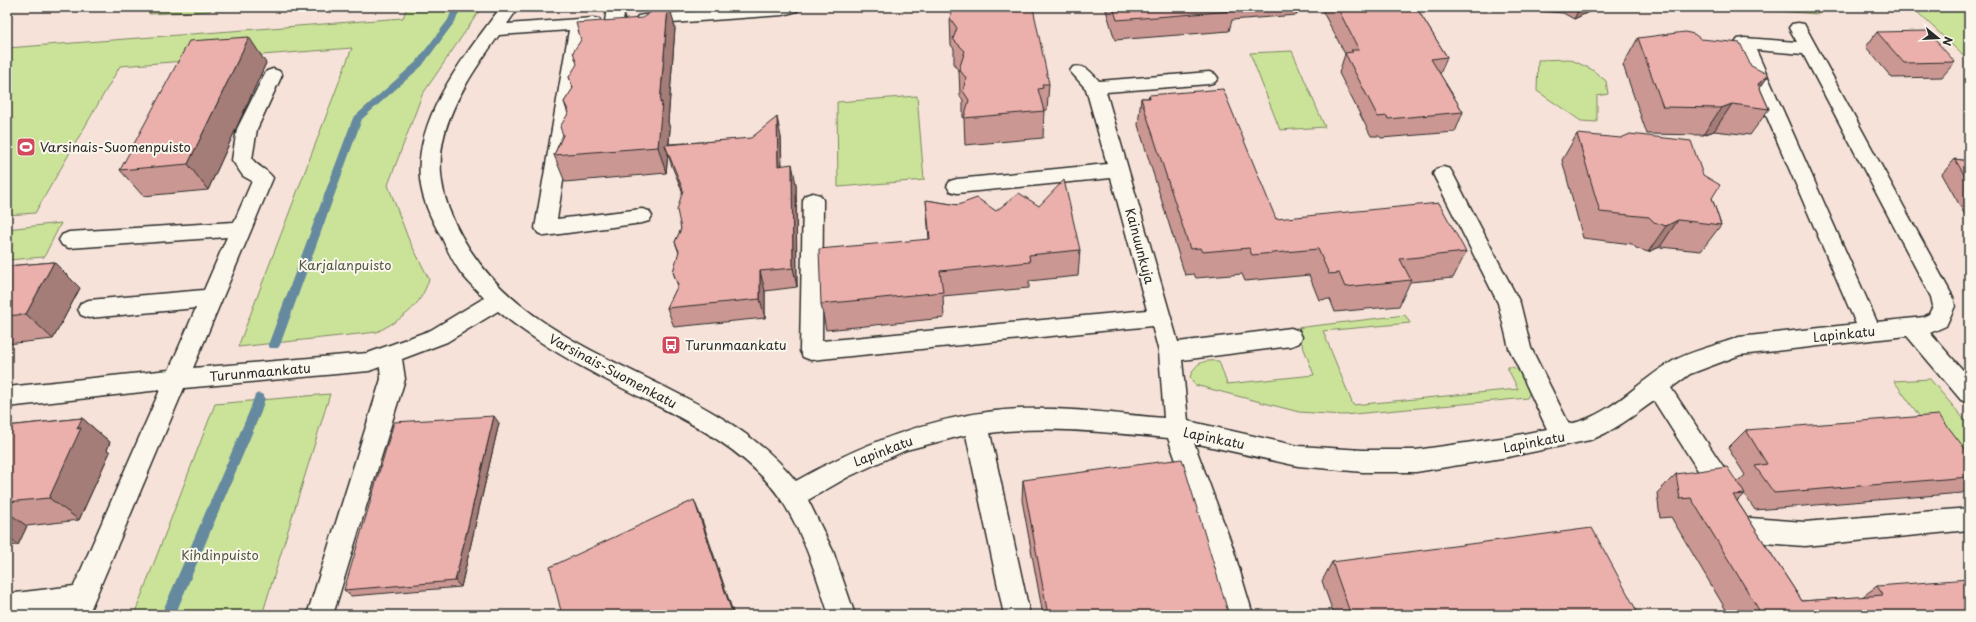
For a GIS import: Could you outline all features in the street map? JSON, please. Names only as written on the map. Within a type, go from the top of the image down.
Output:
[{"type":"street","name":"Varsinais-Suomenkatu","points":[[510,7],[462,73],[440,118],[429,159],[430,179],[436,201],[447,228],[468,266],[481,282],[538,331],[582,357],[714,425],[759,458],[793,496],[818,544],[842,615]]},
{"type":"street","points":[[493,30],[579,24],[615,14],[787,8]]},
{"type":"street","points":[[579,24],[545,228],[642,216]]},
{"type":"street","name":"Lapinkatu","points":[[793,496],[839,468],[902,441],[962,426],[1019,419],[1081,421],[1176,429],[1298,456],[1364,461],[1416,461],[1508,447],[1590,430],[1621,412],[1682,367],[1739,346],[1928,325],[1938,320],[1944,306],[1942,297],[1798,28]]},
{"type":"street","points":[[1808,49],[1744,43],[1870,331]]},
{"type":"street","name":"Kainuunkuja","points":[[1079,71],[1095,87],[1170,352],[1176,429],[1219,545],[1240,615]]},
{"type":"street","points":[[7,607],[79,606],[263,178],[250,171],[242,160],[247,129],[273,75]]},
{"type":"street","points":[[1095,87],[1209,78]]},
{"type":"street","points":[[957,186],[1119,170]]},
{"type":"street","points":[[1443,174],[1509,303],[1520,348],[1563,436]]},
{"type":"street","points":[[813,200],[811,352],[1159,317]]},
{"type":"street","points":[[68,240],[240,229]]},
{"type":"street","points":[[89,309],[212,298]]},
{"type":"street","name":"Turunmaankatu","points":[[7,397],[177,379],[369,362],[439,336],[500,299]]},
{"type":"street","points":[[1912,327],[1969,393]]},
{"type":"street","points":[[1170,352],[1291,337]]},
{"type":"street","points":[[320,615],[393,379],[390,354]]},
{"type":"street","points":[[1657,386],[1768,556]]},
{"type":"street","points":[[976,424],[1017,615]]},
{"type":"street","points":[[1750,530],[1805,534],[1969,519]]},
{"type":"green space","points":[[153,7],[212,7],[210,11],[149,14]]},
{"type":"green space","name":"Karjalanpuisto","points":[[407,7],[482,7],[422,95],[388,185],[408,238],[429,279],[421,298],[415,305],[403,317],[377,332],[238,347],[352,48],[120,66],[35,213],[7,215],[7,48],[403,18]]},
{"type":"green space","points":[[1749,7],[1814,7],[1818,14],[1750,9]]},
{"type":"green space","points":[[1912,7],[1969,7],[1969,61]]},
{"type":"green space","points":[[1292,51],[1325,127],[1280,130],[1250,53]]},
{"type":"green space","points":[[1569,59],[1591,69],[1606,81],[1608,94],[1597,96],[1597,122],[1581,121],[1537,91],[1538,60]]},
{"type":"green space","points":[[917,96],[924,180],[838,187],[837,102]]},
{"type":"green space","points":[[61,223],[44,257],[7,260],[7,229]]},
{"type":"green space","points":[[1405,315],[1410,323],[1323,331],[1353,405],[1518,389],[1507,367],[1516,369],[1522,375],[1530,392],[1527,398],[1343,415],[1299,412],[1195,385],[1190,377],[1198,365],[1204,362],[1213,361],[1219,361],[1227,384],[1314,375],[1296,328]]},
{"type":"green space","points":[[1930,379],[1969,425],[1969,485],[1894,381]]},
{"type":"green space","name":"Kihdinpuisto","points":[[330,394],[262,615],[134,615],[215,404]]},
{"type":"building","points":[[659,7],[668,7],[658,147],[554,155],[563,135],[560,127],[569,112],[564,102],[573,88],[569,77],[577,64],[573,52],[581,40],[576,23],[642,18]]},
{"type":"building","points":[[952,7],[1033,8],[1049,84],[1042,84],[1043,88],[1038,89],[1044,111],[964,118],[969,100],[963,91],[966,78],[959,69],[965,51],[953,39],[957,28],[950,18]]},
{"type":"building","points":[[1113,7],[1231,7],[1233,11],[1117,20]]},
{"type":"building","points":[[1337,7],[1416,7],[1447,57],[1431,59],[1463,112],[1388,119],[1387,116],[1378,117],[1345,53],[1353,52],[1351,50],[1359,50]]},
{"type":"building","points":[[1927,31],[1955,62],[1904,63],[1877,32]]},
{"type":"building","points":[[1685,32],[1694,34],[1701,39],[1740,43],[1751,66],[1769,75],[1758,84],[1769,109],[1732,104],[1721,108],[1663,107],[1638,38]]},
{"type":"building","points":[[249,37],[188,164],[120,170],[189,41]]},
{"type":"building","points":[[1223,89],[1276,219],[1439,203],[1466,252],[1400,259],[1411,280],[1345,287],[1339,273],[1329,274],[1318,249],[1252,255],[1249,248],[1202,252],[1200,248],[1190,249],[1141,98],[1150,98],[1149,95]]},
{"type":"building","points":[[777,117],[778,166],[792,164],[793,268],[760,271],[760,299],[667,308],[678,285],[673,272],[679,251],[675,242],[681,229],[677,210],[683,190],[665,145],[751,138]]},
{"type":"building","points":[[1577,134],[1621,138],[1630,134],[1691,141],[1703,175],[1720,185],[1712,198],[1721,225],[1678,220],[1666,226],[1654,222],[1649,217],[1600,212]]},
{"type":"building","points":[[1955,159],[1969,161],[1969,183]]},
{"type":"building","points":[[1064,180],[1080,250],[1029,255],[1030,262],[940,271],[943,292],[821,304],[819,249],[930,239],[926,200],[958,205],[977,198],[996,211],[1019,193],[1039,206]]},
{"type":"building","points":[[54,262],[26,314],[7,316],[7,266]]},
{"type":"building","points":[[1939,415],[1969,454],[1969,477],[1774,493],[1755,466],[1767,464],[1746,430]]},
{"type":"building","points":[[494,416],[455,581],[344,590],[394,422]]},
{"type":"building","points":[[82,418],[77,429],[81,428],[49,498],[7,502],[7,426]]},
{"type":"building","points":[[1182,459],[1229,615],[1048,615],[1023,480]]},
{"type":"building","points":[[1727,467],[1745,494],[1733,495],[1802,601],[1883,595],[1877,586],[1969,579],[1969,615],[1762,615],[1691,498],[1680,499],[1676,474]]},
{"type":"building","points":[[694,500],[733,615],[562,615],[550,567]]},
{"type":"building","points":[[1592,528],[1639,615],[1351,615],[1332,562]]},
{"type":"waterway","points":[[274,345],[358,118],[419,64],[452,20],[457,7]]},
{"type":"waterway","points":[[168,615],[255,412],[259,398]]},
{"type":"place","name":"Varsinais-Suomenpuisto","points":[[26,147]]},
{"type":"place","name":"Turunmaankatu","points":[[671,345]]}]
